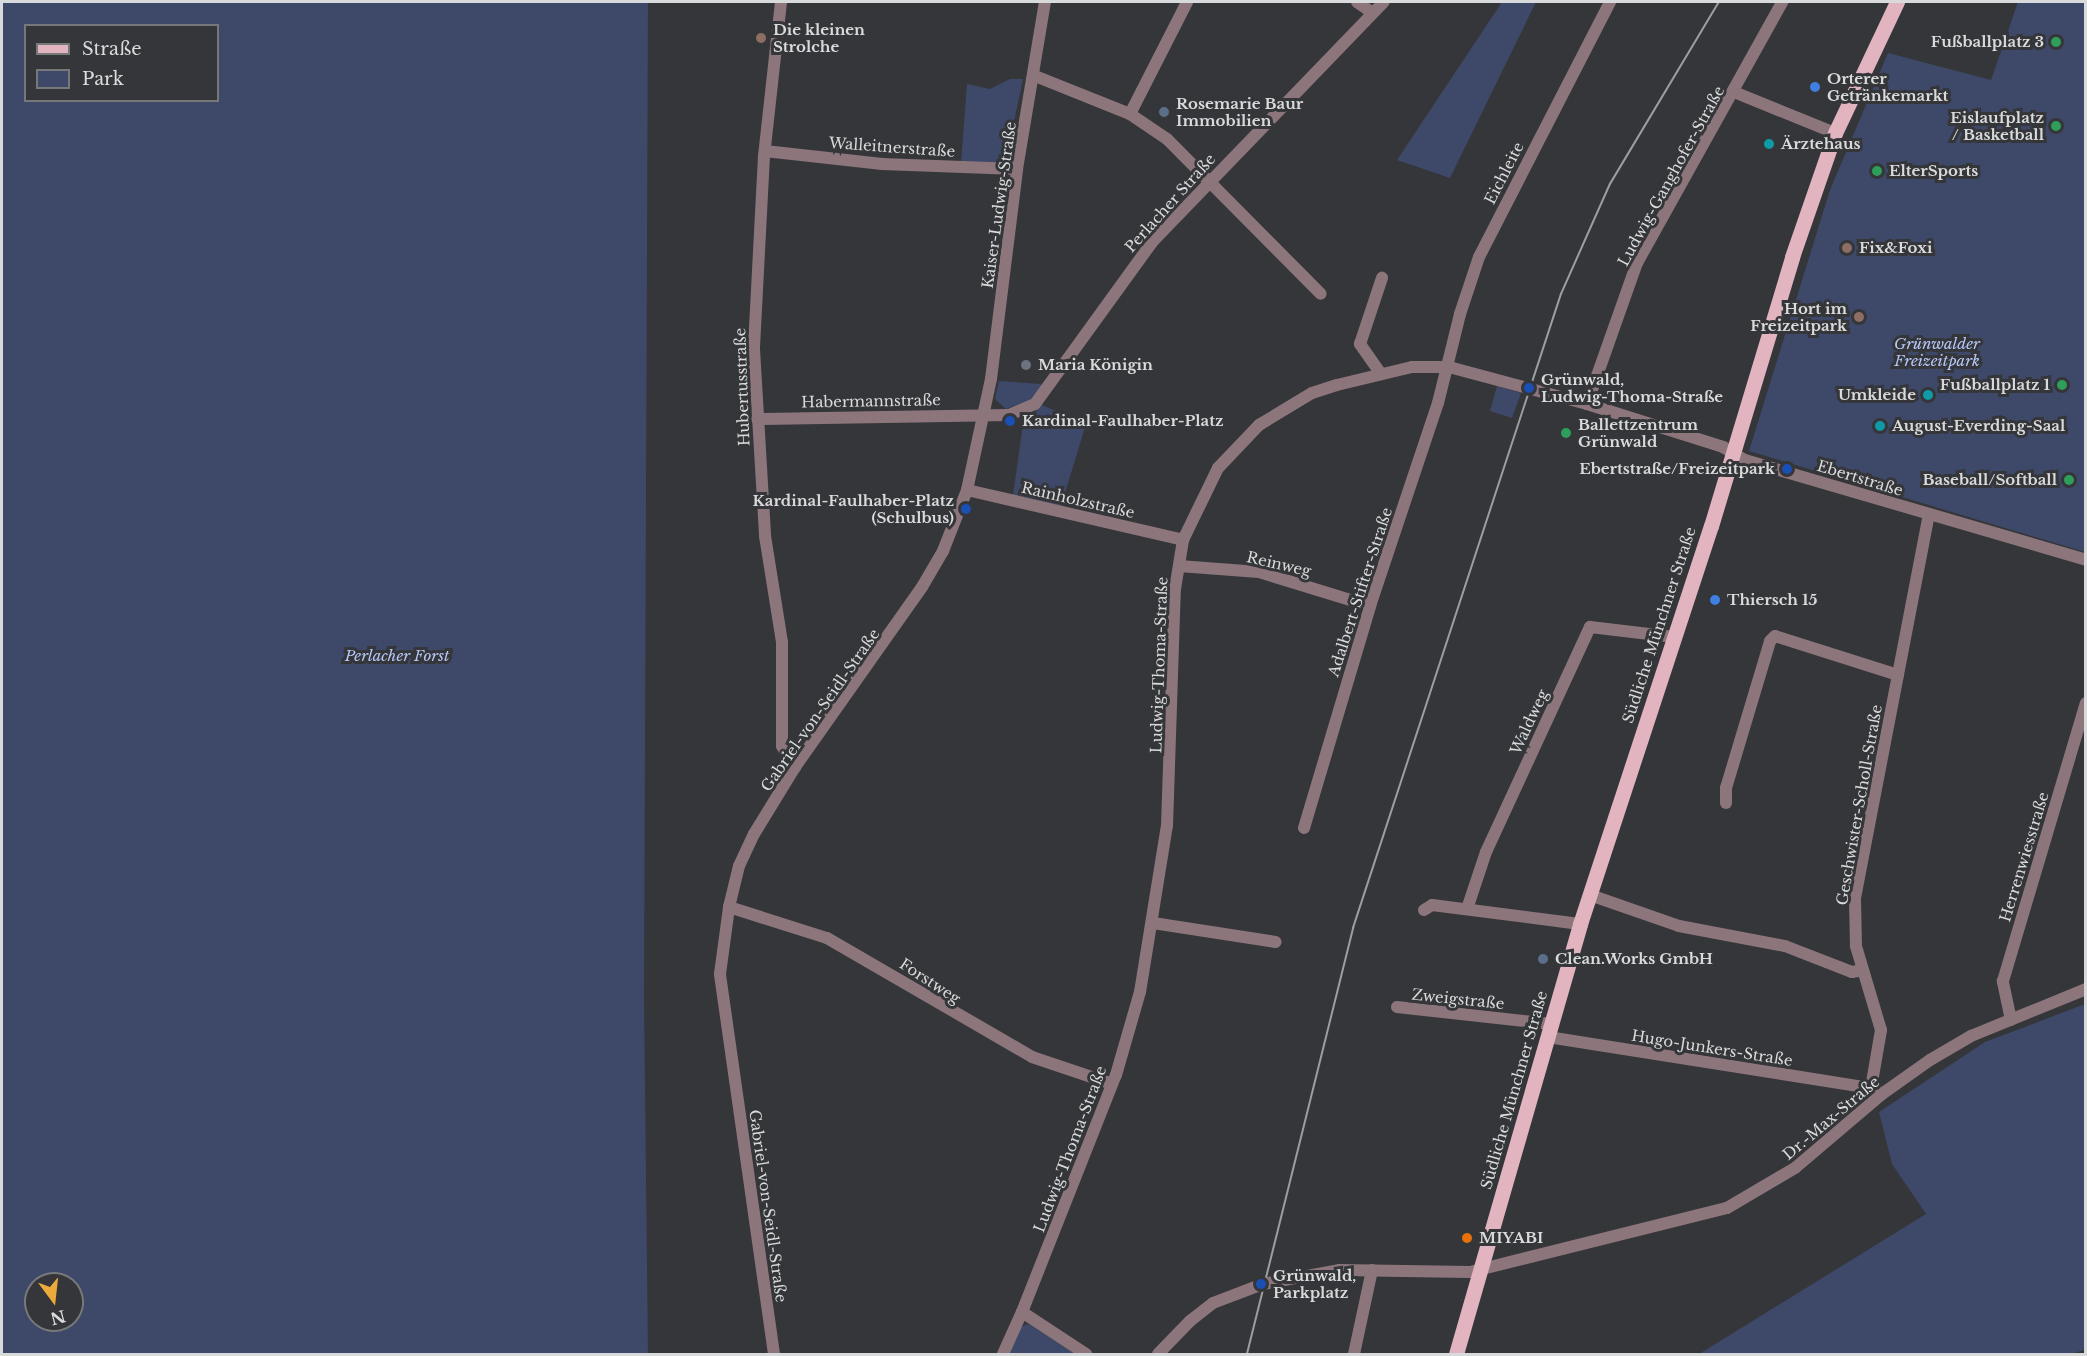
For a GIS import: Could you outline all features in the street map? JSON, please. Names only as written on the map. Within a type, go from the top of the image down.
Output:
[{"type":"main road","name":"Südliche Münchner Straße","points":[[1456,1354],[1580,924],[1834,133],[1897,2]]},
{"type":"street","name":"Hubertusstraße","points":[[781,2],[765,151],[754,349],[765,536],[782,642],[782,746],[795,767]]},
{"type":"street","name":"Kaiser-Ludwig-Straße","points":[[985,413],[1017,169],[1035,76],[1045,2]]},
{"type":"street","points":[[1130,114],[1187,2]]},
{"type":"street","points":[[1357,2],[1373,13]]},
{"type":"street","name":"Perlacher Straße","points":[[985,413],[1010,415],[1035,404],[1118,284],[1209,180],[1384,2]]},
{"type":"street","name":"Eichleite","points":[[1449,367],[1460,315],[1479,257],[1610,2]]},
{"type":"street","name":"Ludwig-Ganghofer-Straße","points":[[1587,404],[1637,263],[1782,2]]},
{"type":"street","points":[[1035,76],[1130,114],[1167,139],[1321,294]]},
{"type":"street","points":[[1734,92],[1834,133]]},
{"type":"street","name":"Walleitnerstraße","points":[[765,151],[882,164],[1017,169]]},
{"type":"street","points":[[1381,374],[1360,344],[1382,278]]},
{"type":"street","name":"Ludwig-Thoma-Straße","points":[[1003,1354],[1022,1312],[1112,1084],[1140,992],[1154,923],[1167,826],[1179,566],[1183,540],[1218,468],[1259,424],[1312,393],[1412,367],[1449,367],[1587,404],[1731,452]]},
{"type":"street","name":"Adalbert-Stifter-Straße","points":[[1304,828],[1370,606],[1449,367]]},
{"type":"street","name":"Habermannstraße","points":[[757,419],[985,413]]},
{"type":"street","name":"Gabriel-von-Seidl-Straße","points":[[774,1354],[720,974],[729,907],[739,866],[754,834],[795,767],[922,587],[944,551],[966,490],[985,413]]},
{"type":"street","name":"Ebertstraße","points":[[1731,452],[2085,560]]},
{"type":"street","name":"Rainholzstraße","points":[[966,490],[1183,540]]},
{"type":"street","name":"Geschwister-Scholl-Straße","points":[[1876,1091],[1881,1030],[1863,970],[1854,928],[1855,898],[1929,514]]},
{"type":"street","name":"Reinweg","points":[[1179,566],[1259,572],[1370,606]]},
{"type":"street","name":"Waldweg","points":[[1467,909],[1486,852],[1590,627],[1674,637]]},
{"type":"street","points":[[1726,803],[1729,777],[1770,641],[1775,636],[1898,675]]},
{"type":"street","name":"Herrenwiesstraße","points":[[2011,1020],[2003,981],[2085,703]]},
{"type":"street","points":[[1590,895],[1679,926],[1785,946],[1852,972],[1863,970]]},
{"type":"street","points":[[1424,910],[1432,905],[1580,924]]},
{"type":"street","name":"Forstweg","points":[[729,907],[827,938],[1032,1057],[1112,1084]]},
{"type":"street","points":[[1154,923],[1276,942]]},
{"type":"street","name":"Dr.-Max-Straße","points":[[1158,1354],[1190,1321],[1223,1298],[1305,1275],[1372,1270],[1480,1270],[1727,1208],[1795,1168],[1876,1091],[1971,1036],[2085,990]]},
{"type":"street","name":"Zweigstraße","points":[[1397,1007],[1550,1031]]},
{"type":"street","name":"Hugo-Junkers-Straße","points":[[1550,1031],[1876,1091]]},
{"type":"street","points":[[1354,1354],[1372,1270]]},
{"type":"street","points":[[1022,1312],[1086,1354]]},
{"type":"green space","name":"Perlacher Forst","points":[[2,2],[648,2],[644,998],[648,1354],[2,1354]]},
{"type":"green space","points":[[1502,2],[1536,2],[1450,178],[1397,160]]},
{"type":"green space","name":"Grünwalder Freizeitpark","points":[[2018,2],[2085,2],[2085,552],[1749,451],[1830,190],[1888,53],[1991,80]]},
{"type":"green space","points":[[1010,79],[1023,79],[1005,164],[961,163],[967,84],[990,89]]},
{"type":"green space","name":"Kardinal-Faulhaber-Platz","points":[[999,381],[1041,384],[1043,388],[1028,401],[1006,409],[995,399]]},
{"type":"green space","points":[[1497,386],[1521,393],[1512,418],[1490,411]]},
{"type":"green space","points":[[1042,405],[1086,424],[1061,506],[1013,495],[1023,424]]},
{"type":"green space","points":[[2085,1004],[2085,1350],[2070,1354],[1699,1354],[1926,1214],[1892,1164],[1879,1112],[1985,1042]]},
{"type":"green space","points":[[1028,1324],[1075,1354],[1007,1354],[1020,1327]]},
{"type":"tram line","points":[[1247,1354],[1353,928],[1561,294],[1610,184],[1719,2]]},
{"type":"place","name":"Die kleinen Strolche","points":[[761,38]]},
{"type":"place","name":"Fußballplatz 3","points":[[2056,42]]},
{"type":"place","name":"Orterer Getränkemarkt","points":[[1815,87]]},
{"type":"place","name":"Rosemarie Baur Immobilien","points":[[1164,112]]},
{"type":"place","name":"Eislaufplatz / Basketball","points":[[2056,126]]},
{"type":"place","name":"Ärztehaus","points":[[1769,144]]},
{"type":"place","name":"ElterSports","points":[[1877,171]]},
{"type":"place","name":"Fix&Foxi","points":[[1847,248]]},
{"type":"place","name":"Hort im Freizeitpark","points":[[1859,317]]},
{"type":"place","name":"Maria Königin","points":[[1026,365]]},
{"type":"place","name":"Fußballplatz 1","points":[[2062,385]]},
{"type":"place","name":"Grünwald, Ludwig-Thoma-Straße","points":[[1529,388]]},
{"type":"place","name":"Umkleide","points":[[1928,395]]},
{"type":"place","name":"Kardinal-Faulhaber-Platz","points":[[1010,421]]},
{"type":"place","name":"August-Everding-Saal","points":[[1880,426]]},
{"type":"place","name":"Ballettzentrum Grünwald","points":[[1566,433]]},
{"type":"place","name":"Ebertstraße/Freizeitpark","points":[[1787,469]]},
{"type":"place","name":"Baseball/Softball","points":[[2069,480]]},
{"type":"place","name":"Kardinal-Faulhaber-Platz (Schulbus)","points":[[966,509]]},
{"type":"place","name":"Thiersch 15","points":[[1715,600]]},
{"type":"place","name":"Clean.Works GmbH","points":[[1543,959]]},
{"type":"place","name":"MIYABI","points":[[1467,1238]]},
{"type":"place","name":"Grünwald, Parkplatz","points":[[1261,1284]]}]
